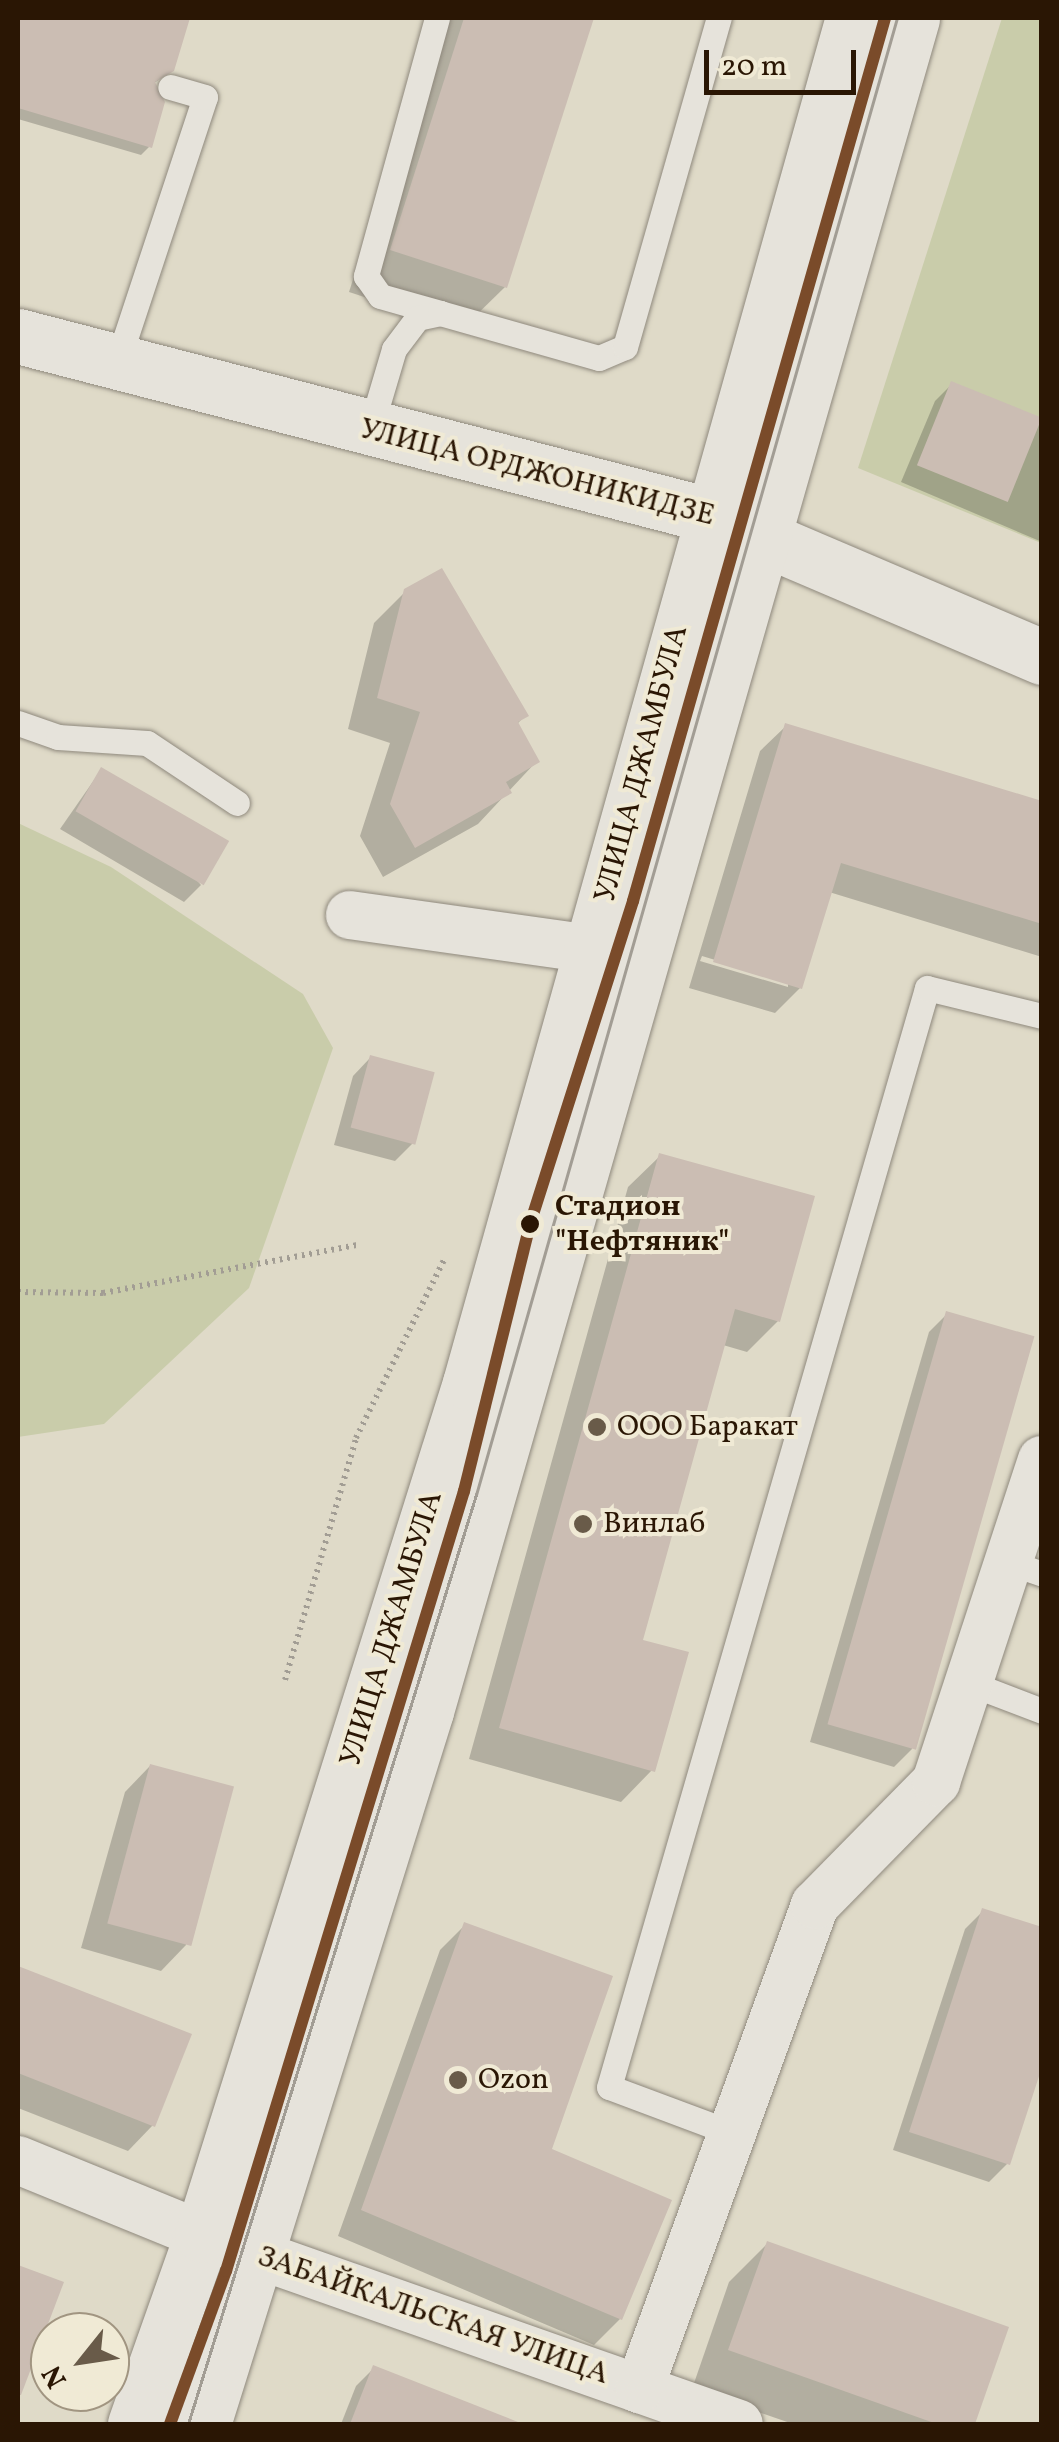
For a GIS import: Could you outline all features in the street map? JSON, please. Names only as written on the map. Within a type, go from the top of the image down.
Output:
[{"type":"street","name":"УЛИЦА ДЖАМБУЛА","points":[[135,2424],[202,2234],[470,1383],[709,515],[853,18]]},
{"type":"street","name":"УЛИЦА ДЖАМБУЛА","points":[[203,2424],[261,2255],[431,1692],[760,534],[912,18]]},
{"type":"street","name":"УЛИЦА ОРДЖОНИКИДЗЕ","points":[[18,336],[116,366],[709,515],[1042,657]]},
{"type":"street","points":[[350,915],[591,949]]},
{"type":"street","points":[[639,2389],[815,1904],[936,1782],[969,1682],[1025,1568],[1042,1460]]},
{"type":"street","name":"ЗАБАЙКАЛЬСКАЯ УЛИЦА","points":[[18,2160],[202,2234],[739,2424]]},
{"type":"lane","points":[[437,18],[366,276],[380,296],[599,358],[618,355],[719,18]]},
{"type":"lane","points":[[116,366],[206,97],[170,87]]},
{"type":"lane","points":[[370,430],[405,326],[440,312]]},
{"type":"lane","points":[[18,722],[58,737],[147,743],[237,803]]},
{"type":"lane","points":[[732,2134],[610,2086],[927,988],[1042,1016]]},
{"type":"lane","points":[[969,1682],[1042,1711]]},
{"type":"path","points":[[18,1292],[103,1293],[358,1245]]},
{"type":"path","points":[[284,1680],[356,1438],[445,1258]]},
{"type":"green space","points":[[1002,18],[1041,18],[1041,543],[858,468]]},
{"type":"green space","points":[[18,823],[111,867],[303,994],[333,1048],[249,1288],[104,1424],[18,1437]]},
{"type":"building","points":[[18,18],[190,18],[174,71],[155,82],[165,102],[152,148],[18,108]]},
{"type":"building","points":[[464,18],[594,18],[507,288],[390,250]]},
{"type":"building","points":[[951,381],[1042,418],[1008,502],[917,465]]},
{"type":"building","points":[[442,568],[529,716],[518,722],[540,762],[506,782],[512,793],[415,848],[390,804],[420,712],[377,698],[404,589]]},
{"type":"building","points":[[785,723],[1042,801],[1042,924],[841,863],[802,989],[713,962]]},
{"type":"building","points":[[101,767],[229,841],[204,885],[76,811]]},
{"type":"building","points":[[370,1055],[435,1072],[415,1145],[351,1127]]},
{"type":"building","points":[[659,1153],[815,1196],[780,1322],[735,1309],[643,1640],[689,1652],[655,1772],[499,1728]]},
{"type":"building","points":[[946,1311],[1034,1336],[916,1750],[827,1724]]},
{"type":"building","points":[[150,1764],[234,1787],[191,1946],[107,1923]]},
{"type":"building","points":[[982,1908],[1042,1927],[1042,2067],[1010,2165],[909,2132]]},
{"type":"building","points":[[464,1922],[613,1976],[552,2149],[672,2200],[622,2320],[361,2210]]},
{"type":"building","points":[[18,1966],[192,2034],[155,2127],[18,2073]]},
{"type":"building","points":[[767,2241],[1009,2327],[975,2424],[937,2424],[728,2350]]},
{"type":"building","points":[[18,2265],[64,2282],[53,2312],[30,2312],[30,2371],[18,2395]]},
{"type":"building","points":[[373,2365],[518,2422],[350,2424]]},
{"type":"tram line","points":[[188,2424],[476,1495],[897,18]]},
{"type":"transit line","points":[[170,2424],[226,2271],[464,1491],[530,1224],[633,901],[885,18]]},
{"type":"place","name":"Стадион \"Нефтяник\"","points":[[530,1224]]},
{"type":"place","name":"ООО Баракат","points":[[597,1427]]},
{"type":"place","name":"Винлаб","points":[[583,1524]]},
{"type":"place","name":"Ozon","points":[[458,2080]]}]
